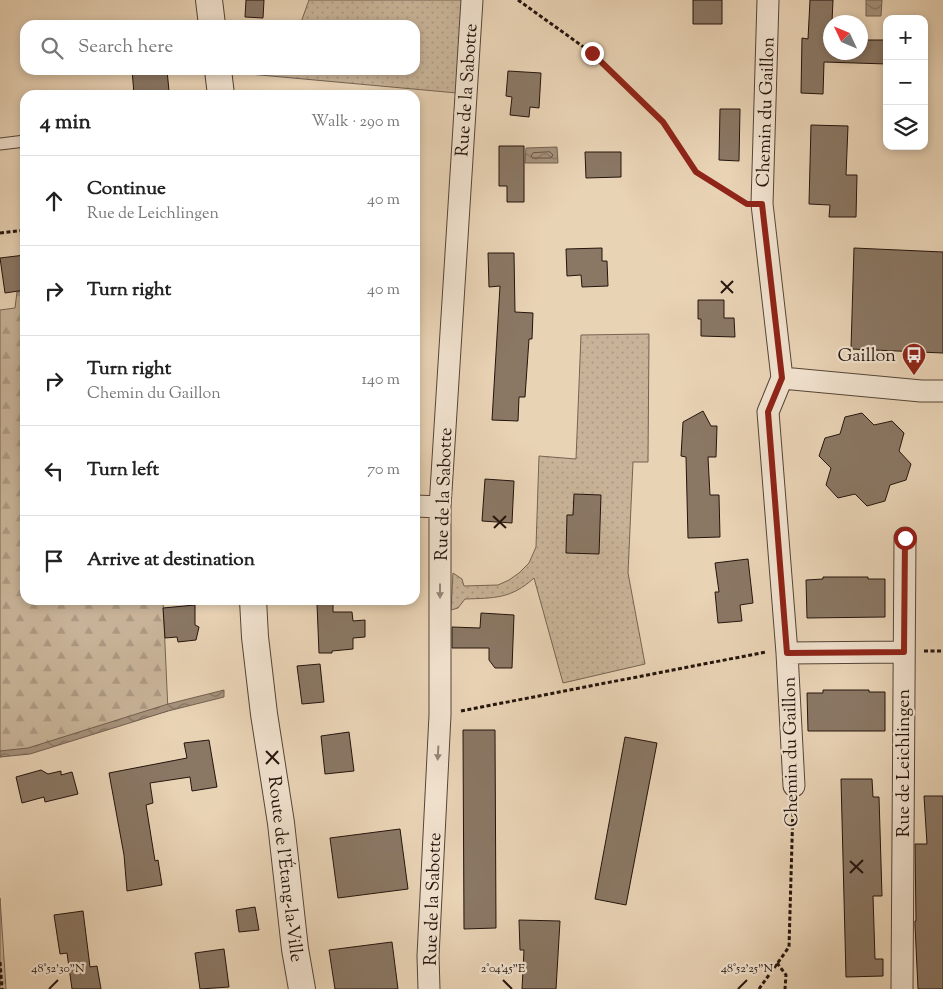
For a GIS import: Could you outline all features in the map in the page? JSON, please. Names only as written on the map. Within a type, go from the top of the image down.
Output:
[{"type":"street","points":[[209,0],[211,20]]},
{"type":"street","name":"Rue de la Sabotte","points":[[429,989],[428,956],[440,715],[440,507],[472,0]]},
{"type":"street","name":"Chemin du Gaillon","points":[[768,0],[762,204],[782,378],[768,412],[778,652],[794,786]]},
{"type":"street","points":[[219,75],[220,90]]},
{"type":"street","points":[[782,378],[921,391],[943,391]]},
{"type":"street","points":[[420,506],[440,507]]},
{"type":"street","name":"Rue de Leichlingen","points":[[902,989],[905,538]]},
{"type":"street","name":"Route de l'Étang-la-Ville","points":[[241,605],[248,679],[288,989]]},
{"type":"street","name":"Route de l'Étang-la-Ville","points":[[253,605],[262,696],[281,823],[294,949],[302,989]]},
{"type":"street","points":[[778,652],[904,652]]},
{"type":"lane","points":[[0,144],[20,142]]},
{"type":"path","points":[[518,0],[592,53],[663,122],[696,172],[747,204],[762,204]]},
{"type":"path","points":[[0,233],[20,231]]},
{"type":"path","points":[[440,715],[778,652]]},
{"type":"path","name":"Chemin du Gaillon","points":[[759,989],[789,947],[794,786]]},
{"type":"path","points":[[0,962],[2,989]]},
{"type":"path","points":[[777,963],[786,976],[784,989]]},
{"type":"green space","points":[[309,0],[465,0],[457,93],[260,75],[420,75],[420,20],[302,20]]},
{"type":"green space","points":[[17,292],[20,292],[20,605],[163,605],[168,711],[0,757],[0,310],[15,308]]},
{"type":"green space","points":[[649,334],[648,462],[633,462],[628,573],[645,664],[563,683],[534,578],[510,594],[465,599],[458,608],[451,610],[453,573],[462,579],[464,586],[498,585],[519,573],[529,563],[536,547],[539,456],[576,459],[581,335]]},
{"type":"green space","points":[[0,898],[6,989],[0,989]]},
{"type":"water","points":[[866,0],[882,0],[881,16],[866,15]]},
{"type":"water","points":[[557,147],[558,163],[525,163],[526,148]]},
{"type":"water","points":[[224,690],[224,697],[168,711],[30,754],[0,757],[0,751],[28,748],[168,704]]},
{"type":"building","points":[[246,0],[264,0],[263,18],[245,17]]},
{"type":"building","points":[[693,0],[722,0],[722,24],[693,24]]},
{"type":"building","points":[[810,0],[833,0],[832,15],[823,15],[823,60],[868,60],[868,40],[883,40],[883,64],[824,62],[823,94],[801,93],[802,38],[808,39]]},
{"type":"building","points":[[508,71],[541,73],[539,108],[530,107],[529,117],[510,115],[512,97],[506,96]]},
{"type":"building","points":[[132,75],[167,75],[169,90],[134,90]]},
{"type":"building","points":[[720,109],[740,109],[739,161],[719,160]]},
{"type":"building","points":[[811,125],[848,126],[846,175],[857,175],[856,217],[829,217],[830,205],[809,204]]},
{"type":"building","points":[[499,146],[524,146],[524,202],[507,202],[507,186],[499,186]]},
{"type":"building","points":[[585,152],[621,152],[621,177],[586,178]]},
{"type":"building","points":[[602,248],[602,261],[607,261],[608,286],[582,287],[581,275],[567,276],[566,249]]},
{"type":"building","points":[[854,248],[943,252],[943,353],[851,349]]},
{"type":"building","points":[[488,253],[514,253],[515,312],[533,313],[532,339],[529,339],[525,397],[519,397],[518,421],[492,420],[500,286],[489,287]]},
{"type":"building","points":[[20,256],[20,291],[5,293],[0,258]]},
{"type":"building","points":[[698,300],[724,300],[724,318],[734,318],[735,337],[701,336],[701,319],[698,319]]},
{"type":"building","points":[[703,411],[711,426],[717,426],[716,457],[708,457],[710,495],[719,495],[720,537],[688,538],[686,457],[681,456],[683,422]]},
{"type":"building","points":[[862,413],[874,425],[892,421],[904,433],[899,451],[911,464],[906,480],[890,485],[885,501],[867,506],[855,494],[838,498],[826,485],[831,468],[819,456],[825,438],[840,434],[845,417]]},
{"type":"building","points":[[485,479],[514,481],[512,523],[482,521]]},
{"type":"building","points":[[574,494],[601,495],[599,554],[566,553],[567,515],[573,515]]},
{"type":"building","points":[[748,559],[753,603],[740,605],[742,621],[718,623],[715,592],[719,592],[715,563]]},
{"type":"building","points":[[823,577],[885,579],[885,617],[807,618],[806,580],[823,579]]},
{"type":"building","points":[[195,605],[195,625],[199,627],[196,640],[178,642],[177,637],[165,638],[163,608]]},
{"type":"building","points":[[317,605],[333,605],[333,612],[352,612],[353,621],[365,620],[365,637],[353,638],[353,649],[332,651],[332,653],[319,653]]},
{"type":"building","points":[[481,613],[514,615],[512,668],[495,668],[489,660],[489,648],[452,648],[452,627],[480,628]]},
{"type":"building","points":[[320,664],[324,702],[302,704],[297,666]]},
{"type":"building","points":[[823,690],[885,692],[885,731],[808,731],[807,693],[823,693]]},
{"type":"building","points":[[463,730],[495,730],[496,928],[464,929]]},
{"type":"building","points":[[349,732],[354,771],[325,774],[321,736]]},
{"type":"building","points":[[625,737],[657,743],[626,905],[595,899]]},
{"type":"building","points":[[209,740],[217,787],[192,791],[190,777],[150,783],[153,803],[146,805],[155,861],[158,860],[162,885],[127,891],[124,855],[109,773],[187,758],[184,743]]},
{"type":"building","points":[[41,770],[48,774],[61,771],[61,775],[72,772],[78,794],[45,802],[44,797],[22,803],[16,777]]},
{"type":"building","points":[[841,779],[872,779],[873,797],[879,797],[882,896],[873,896],[875,959],[883,959],[883,976],[846,977]]},
{"type":"building","points":[[924,796],[943,796],[943,989],[918,989],[915,925],[915,844],[927,844]]},
{"type":"building","points":[[400,829],[408,889],[338,898],[330,838]]},
{"type":"building","points":[[255,907],[259,930],[239,932],[236,910]]},
{"type":"building","points":[[83,911],[90,967],[97,966],[101,989],[72,989],[67,953],[60,954],[54,915]]},
{"type":"building","points":[[519,920],[560,921],[556,989],[522,989],[524,950],[520,950]]},
{"type":"building","points":[[392,942],[398,989],[335,989],[329,950]]},
{"type":"building","points":[[224,949],[229,987],[200,989],[195,953]]},
{"type":"place","name":"Gaillon","points":[[914,376]]},
{"type":"route","points":[[592,53],[663,122],[696,172],[747,204],[762,204],[782,378],[768,412],[787,653],[904,652],[905,538]]}]
